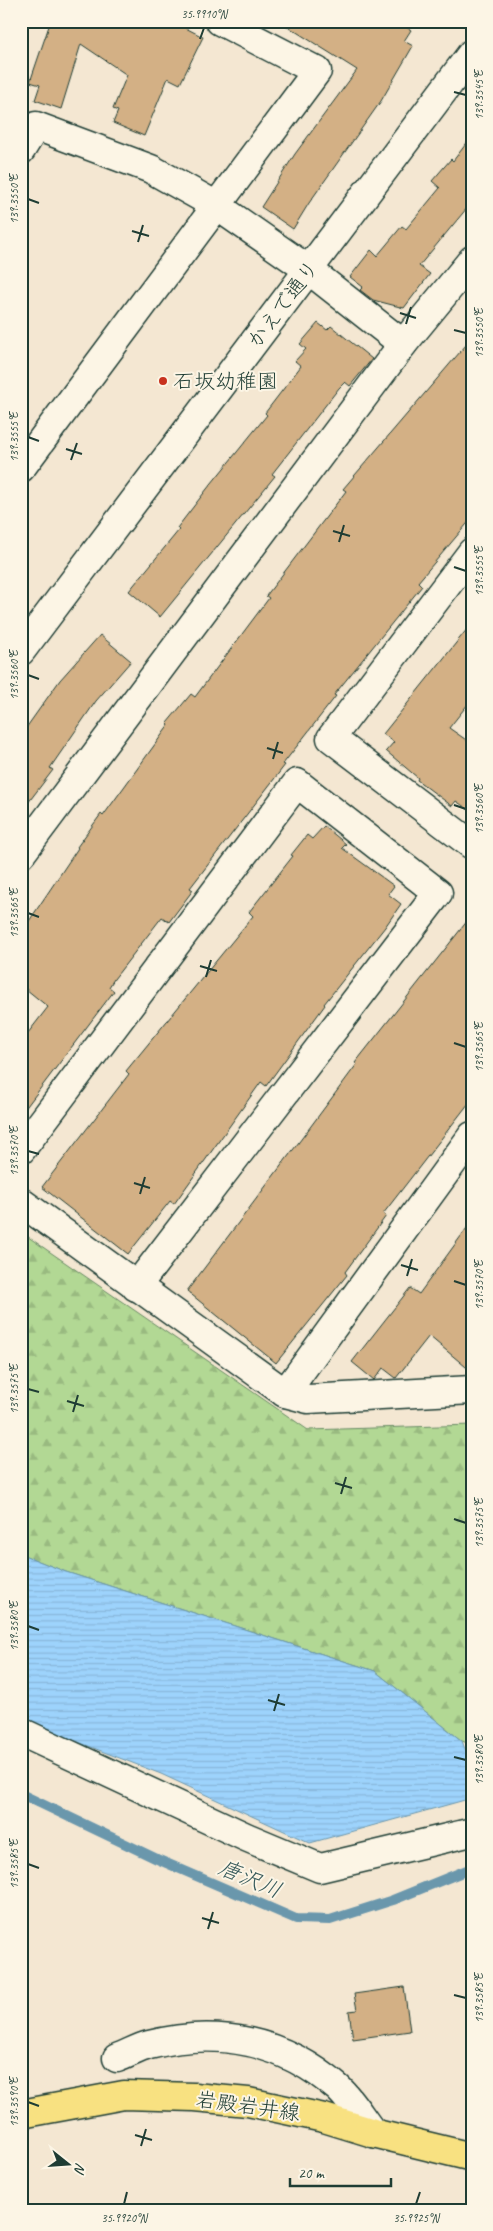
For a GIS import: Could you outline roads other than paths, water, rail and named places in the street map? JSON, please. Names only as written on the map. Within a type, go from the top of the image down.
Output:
[{"type":"main road","name":"岩殿岩井線","points":[[21,2114],[124,2095],[194,2097],[248,2102],[324,2118],[373,2133],[472,2157]]},
{"type":"street","points":[[21,468],[317,71],[220,21]]},
{"type":"street","name":"かえで通り","points":[[21,651],[472,53]]},
{"type":"street","points":[[21,150],[29,124],[151,169],[217,206],[309,270],[403,344]]},
{"type":"street","points":[[21,854],[403,344],[472,260]]},
{"type":"street","points":[[472,552],[331,738],[472,845]]},
{"type":"street","points":[[21,1150],[297,783],[438,893],[136,1287]]},
{"type":"street","points":[[285,1393],[472,1136]]},
{"type":"street","points":[[21,1202],[285,1393],[308,1399],[472,1390]]},
{"type":"street","points":[[21,1732],[246,1837],[320,1868],[472,1832]]},
{"type":"street","points":[[117,2058],[149,2045],[200,2037],[257,2042],[304,2062],[340,2089],[373,2133]]},
{"type":"water","points":[[21,1554],[66,1572],[375,1671],[462,1741],[472,1767],[472,1798],[310,1843],[161,1774],[21,1720]]},
{"type":"waterway","name":"唐沢川","points":[[21,1794],[157,1859],[296,1919],[330,1920],[393,1900],[472,1868]]},
{"type":"place","name":"石坂幼稚園","points":[[163,381]]}]
